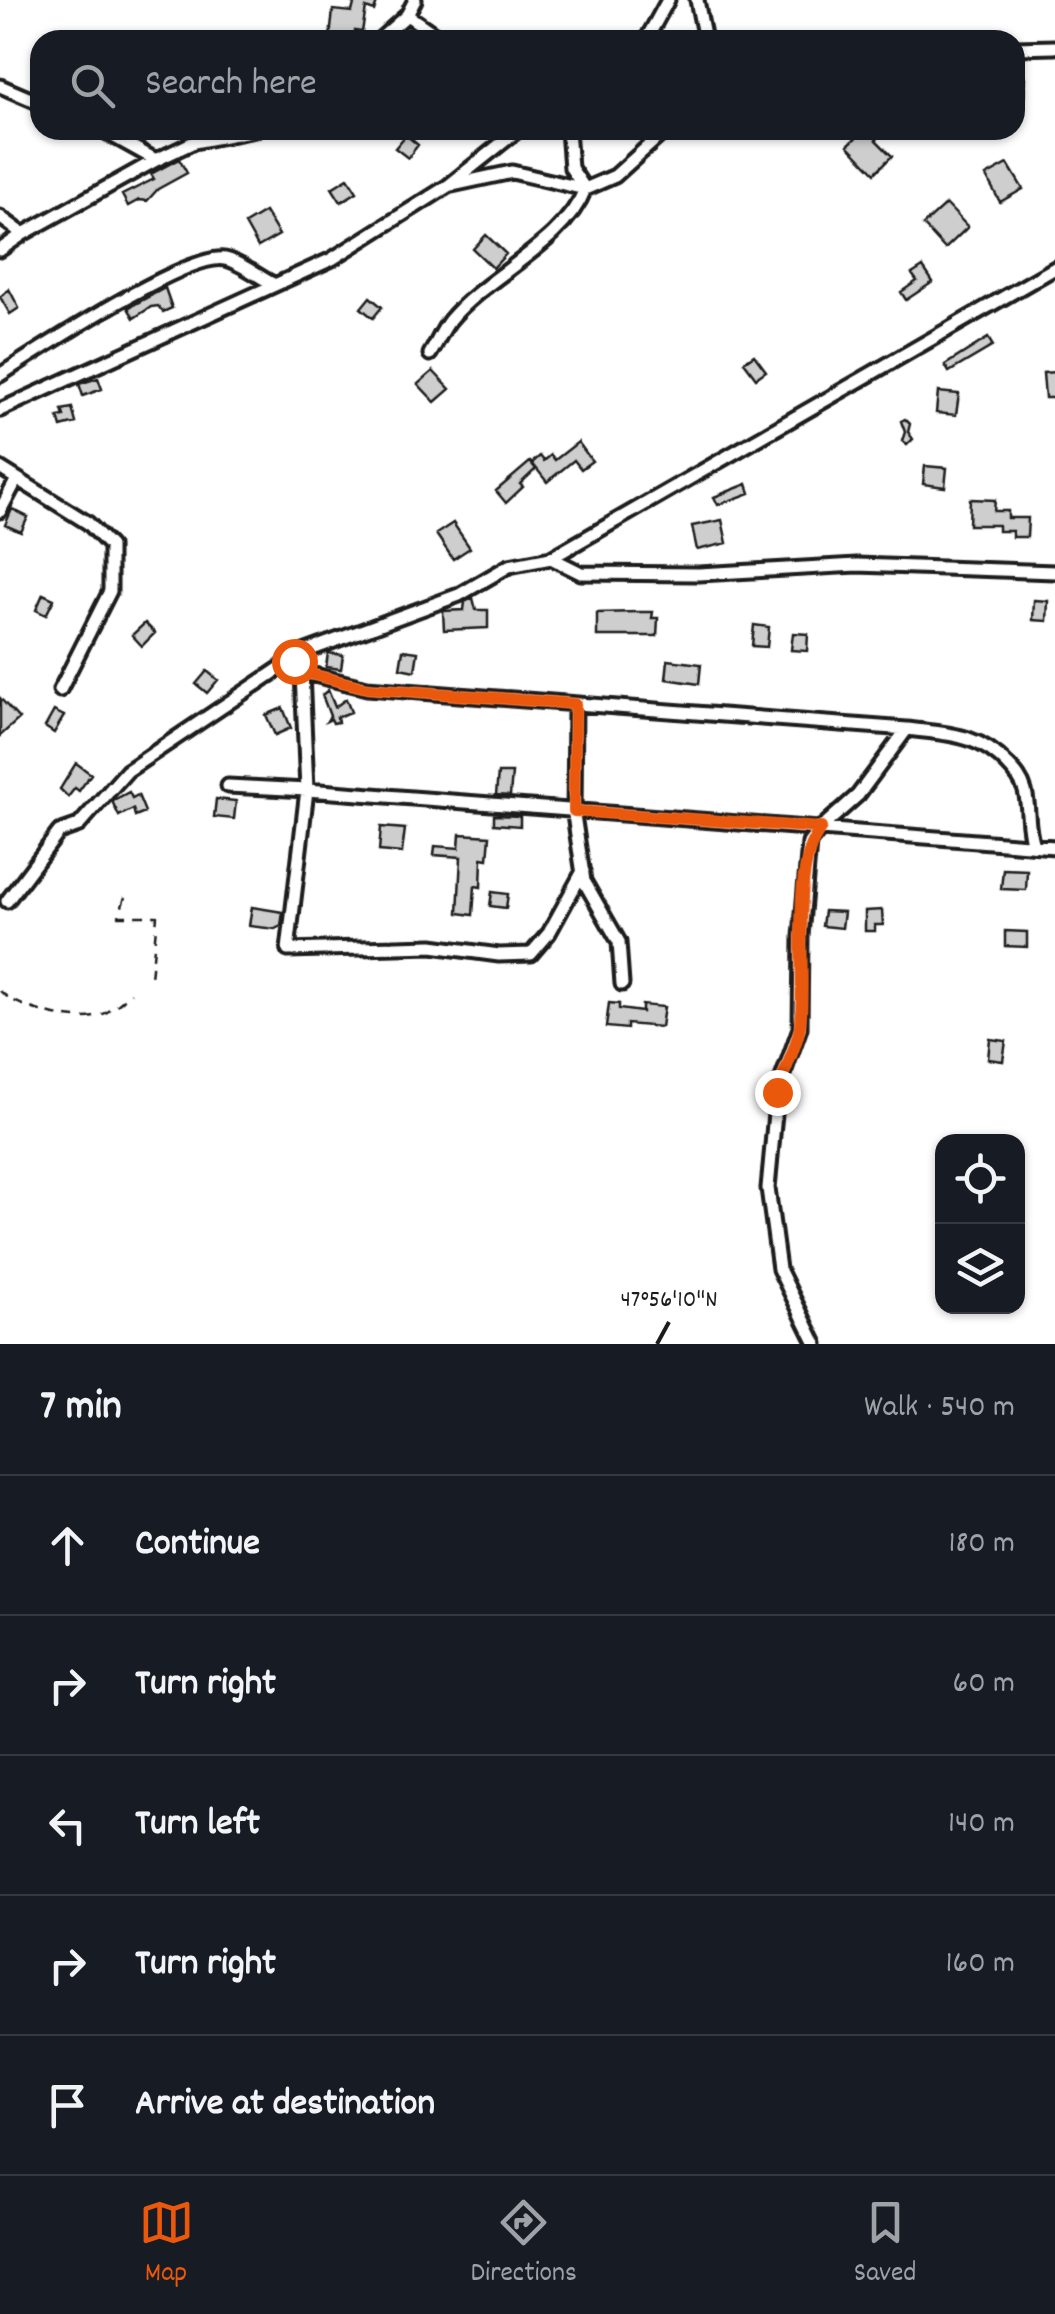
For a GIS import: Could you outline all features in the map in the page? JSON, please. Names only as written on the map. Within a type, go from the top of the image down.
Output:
[{"type":"street","points":[[390,30],[416,0]]},
{"type":"street","points":[[652,30],[668,0]]},
{"type":"street","points":[[697,0],[703,30]]},
{"type":"street","points":[[406,15],[428,30]]},
{"type":"street","points":[[1025,48],[1055,48]]},
{"type":"street","points":[[0,86],[30,99]]},
{"type":"street","points":[[120,140],[156,160]]},
{"type":"street","points":[[0,250],[156,160],[204,140]]},
{"type":"street","points":[[0,410],[332,259],[448,186],[506,140]]},
{"type":"street","points":[[569,140],[571,168],[585,189]]},
{"type":"street","points":[[448,186],[512,172],[585,189],[615,176],[655,140]]},
{"type":"street","points":[[430,354],[450,320],[558,227],[585,189]]},
{"type":"street","points":[[0,217],[22,234]]},
{"type":"street","points":[[0,375],[190,265],[224,258],[273,284]]},
{"type":"street","points":[[7,900],[59,832],[79,825],[128,771],[304,652],[459,595],[508,566],[551,558],[1055,268]]},
{"type":"street","points":[[0,468],[88,523],[110,546],[110,592],[60,690]]},
{"type":"street","points":[[0,512],[16,478]]},
{"type":"street","points":[[551,558],[581,573],[699,574],[857,566],[1055,572]]},
{"type":"street","points":[[304,652],[308,790],[288,950],[432,946],[499,955],[531,954],[549,933],[582,870]]},
{"type":"street","points":[[302,672],[367,688],[907,729],[971,738],[993,750],[1021,779],[1026,793],[1025,818],[1034,845]]},
{"type":"street","points":[[575,704],[574,811],[582,870],[584,881],[619,942],[622,984]]},
{"type":"street","points":[[816,1344],[779,1269],[768,1188],[777,1092],[800,1028],[801,936],[809,843],[858,795],[907,729]]},
{"type":"street","points":[[228,786],[1055,847]]},
{"type":"path","points":[[125,897],[119,916],[157,916],[151,978]]},
{"type":"path","points":[[0,990],[7,998],[33,1008],[81,1018],[100,1016],[131,993]]},
{"type":"building","points":[[348,0],[378,0],[374,11],[366,8],[362,30],[331,30],[333,10],[352,12],[354,4]]},
{"type":"building","points":[[402,140],[412,140],[418,145],[408,158],[395,148]]},
{"type":"building","points":[[853,140],[876,140],[892,156],[875,173],[848,145]]},
{"type":"building","points":[[179,159],[187,173],[158,189],[147,201],[139,200],[128,206],[122,195],[154,179],[151,174]]},
{"type":"building","points":[[1008,164],[1023,189],[1000,202],[986,176]]},
{"type":"building","points":[[348,178],[357,192],[341,202],[332,188]]},
{"type":"building","points":[[946,204],[968,227],[945,249],[923,225]]},
{"type":"building","points":[[265,212],[279,235],[258,247],[245,224]]},
{"type":"building","points":[[486,235],[506,254],[493,268],[473,249]]},
{"type":"building","points":[[923,267],[933,282],[906,300],[901,292],[917,281],[912,274]]},
{"type":"building","points":[[165,288],[172,308],[163,312],[158,306],[151,307],[134,318],[128,308]]},
{"type":"building","points":[[9,289],[19,308],[10,314],[0,297]]},
{"type":"building","points":[[370,297],[382,307],[373,318],[361,308]]},
{"type":"building","points":[[988,338],[993,346],[949,372],[945,365]]},
{"type":"building","points":[[754,355],[766,371],[756,378],[744,362]]},
{"type":"building","points":[[433,371],[450,389],[435,402],[418,384]]},
{"type":"building","points":[[1055,372],[1055,398],[1045,398],[1043,373]]},
{"type":"building","points":[[98,378],[102,389],[83,396],[79,384]]},
{"type":"building","points":[[938,392],[959,394],[956,415],[936,413]]},
{"type":"building","points":[[72,408],[76,423],[61,427],[58,417],[64,416],[62,410]]},
{"type":"building","points":[[905,419],[913,439],[907,445],[902,441],[905,432],[901,421]]},
{"type":"building","points":[[578,442],[592,461],[581,469],[574,460],[547,482],[532,463],[540,456],[544,461],[551,455],[555,460]]},
{"type":"building","points":[[530,462],[536,469],[506,503],[496,491]]},
{"type":"building","points":[[925,466],[947,468],[945,487],[923,484]]},
{"type":"building","points":[[747,484],[750,493],[718,505],[714,497]]},
{"type":"building","points":[[970,499],[995,500],[994,511],[1008,511],[1008,518],[1028,518],[1027,537],[1012,537],[1012,531],[998,531],[998,525],[969,525]]},
{"type":"building","points":[[12,509],[28,517],[21,532],[5,525]]},
{"type":"building","points":[[722,520],[727,543],[697,550],[692,526]]},
{"type":"building","points":[[453,523],[470,548],[453,559],[436,534]]},
{"type":"building","points":[[43,594],[54,599],[46,615],[36,610]]},
{"type":"building","points":[[473,598],[476,610],[488,610],[488,628],[444,630],[443,611],[464,610],[465,602]]},
{"type":"building","points":[[1034,600],[1048,601],[1047,621],[1033,620]]},
{"type":"building","points":[[653,612],[652,618],[658,618],[657,636],[597,636],[597,613]]},
{"type":"building","points":[[145,623],[155,633],[142,646],[132,635]]},
{"type":"building","points":[[754,625],[769,627],[767,647],[752,646]]},
{"type":"building","points":[[793,633],[808,634],[807,651],[791,650]]},
{"type":"building","points":[[403,650],[418,652],[415,671],[400,668]]},
{"type":"building","points":[[328,653],[343,655],[341,669],[326,667]]},
{"type":"building","points":[[668,660],[701,664],[699,684],[666,679]]},
{"type":"building","points":[[207,671],[218,680],[207,693],[196,684]]},
{"type":"building","points":[[328,690],[335,707],[346,699],[351,712],[337,717],[338,722],[327,721],[330,716],[322,695]]},
{"type":"building","points":[[0,698],[19,719],[0,736]]},
{"type":"building","points":[[283,708],[291,728],[275,735],[266,715]]},
{"type":"building","points":[[54,711],[64,716],[54,733],[45,727]]},
{"type":"building","points":[[76,763],[91,774],[79,791],[75,788],[68,797],[60,789]]},
{"type":"building","points":[[498,773],[512,773],[510,796],[496,795]]},
{"type":"building","points":[[129,792],[132,798],[138,795],[145,812],[135,816],[133,809],[119,816],[112,801]]},
{"type":"building","points":[[216,799],[236,801],[234,819],[214,817]]},
{"type":"building","points":[[494,815],[520,816],[520,826],[494,824]]},
{"type":"building","points":[[381,827],[405,829],[402,853],[379,851]]},
{"type":"building","points":[[460,834],[490,836],[488,859],[482,858],[481,887],[475,886],[473,915],[458,913],[461,857],[434,855],[435,846],[459,848]]},
{"type":"building","points":[[1003,869],[1027,870],[1026,890],[1001,889]]},
{"type":"building","points":[[492,892],[508,894],[506,908],[490,906]]},
{"type":"building","points":[[252,907],[283,912],[281,926],[249,926]]},
{"type":"building","points":[[882,910],[883,925],[875,925],[875,931],[865,931],[865,911]]},
{"type":"building","points":[[824,911],[844,912],[842,928],[822,926]]},
{"type":"building","points":[[1005,931],[1027,932],[1027,947],[1005,946]]},
{"type":"building","points":[[609,1003],[619,1004],[619,1009],[642,1012],[642,1005],[664,1007],[661,1027],[606,1027]]},
{"type":"building","points":[[990,1039],[1006,1041],[1003,1061],[988,1059]]},
{"type":"route","points":[[294,661],[304,652],[302,672],[367,688],[575,704],[574,811],[821,828],[809,843],[801,936],[800,1028],[777,1092]]}]
